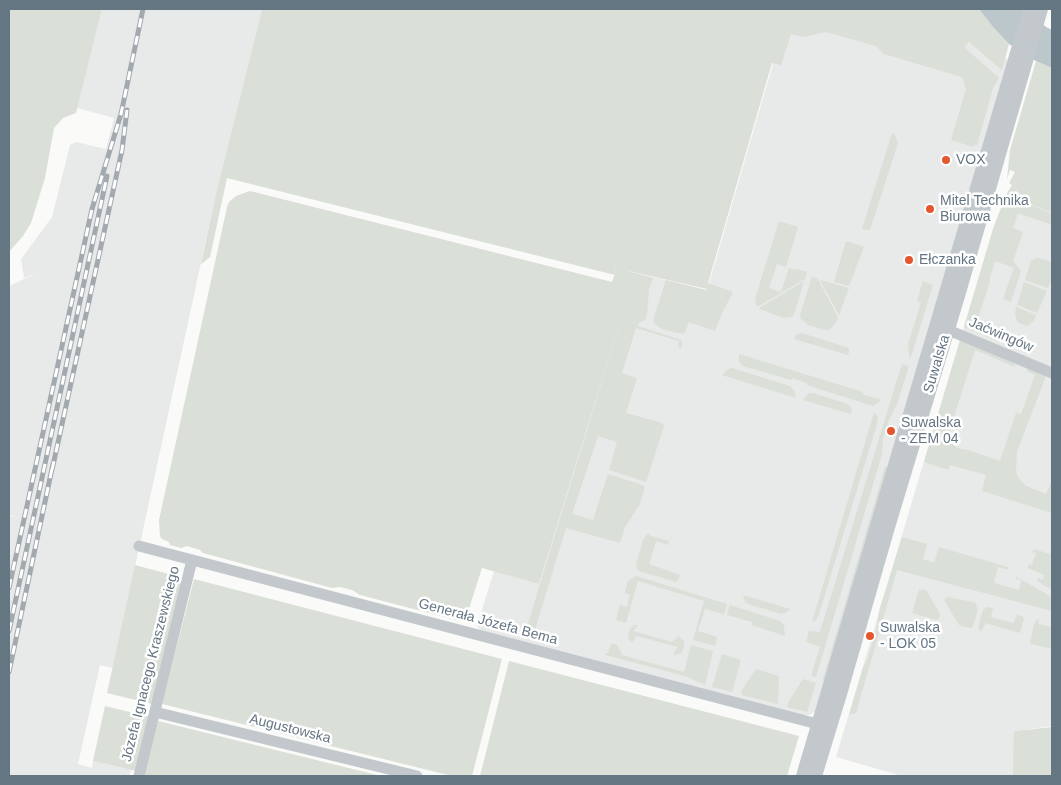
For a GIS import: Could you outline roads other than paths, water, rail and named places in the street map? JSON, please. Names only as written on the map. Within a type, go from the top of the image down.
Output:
[{"type":"street","name":"Suwalska","points":[[803,776],[824,726],[942,328],[1018,66],[1030,9]]},
{"type":"street","name":"Suwalska","points":[[1018,66],[1041,9]]},
{"type":"street","name":"Jaćwingów","points":[[942,328],[1052,373]]},
{"type":"street","name":"Generała Józefa Bema","points":[[139,546],[824,726]]},
{"type":"street","name":"Józefa Ignacego Kraszewskiego","points":[[139,776],[192,560]]},
{"type":"street","name":"Augustowska","points":[[155,712],[417,776]]},
{"type":"street","name":"Suwalska","points":[[815,776],[824,726]]},
{"type":"railway","points":[[9,588],[92,209],[121,114],[143,9]]},
{"type":"railway","points":[[52,470],[122,150],[127,110]]},
{"type":"railway","points":[[9,631],[107,176]]},
{"type":"railway","points":[[9,672],[53,464]]},
{"type":"place","name":"VOX","points":[[946,160]]},
{"type":"place","name":"Mitel Technika Biurowa","points":[[930,209]]},
{"type":"place","name":"Ełczanka","points":[[909,260]]},
{"type":"place","name":"Suwalska - ZEM 04","points":[[891,431]]},
{"type":"place","name":"Suwalska - LOK 05","points":[[870,636]]}]
